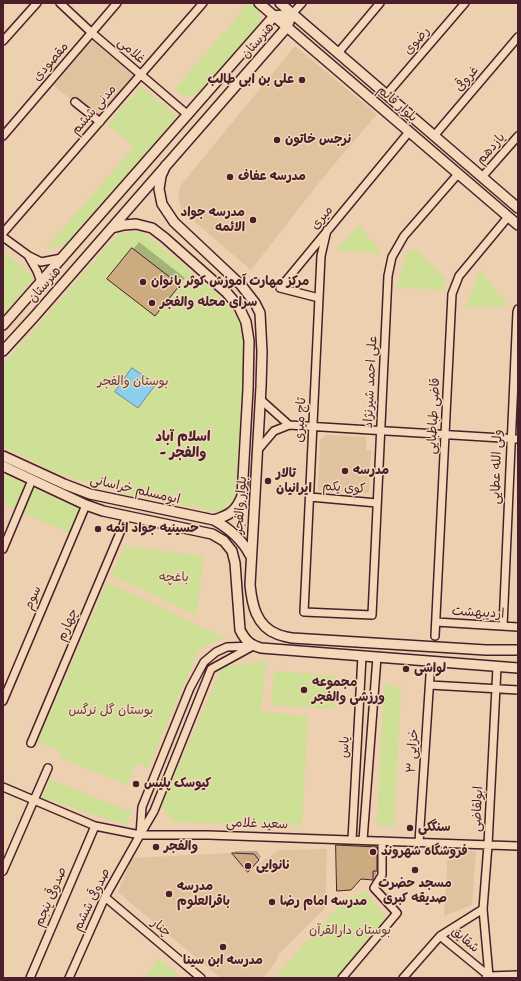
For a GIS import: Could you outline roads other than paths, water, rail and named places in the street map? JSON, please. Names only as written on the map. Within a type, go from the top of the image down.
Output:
[{"type":"main road","name":"بلوار قائم","points":[[259,3],[518,225]]},
{"type":"main road","name":"بلوار قائم","points":[[280,3],[518,208]]},
{"type":"main road","name":"هنرستان","points":[[3,325],[274,16],[292,14],[287,27],[34,318],[3,351]]},
{"type":"main road","name":"بلوار والفجر","points":[[166,165],[160,176],[159,189],[162,204],[174,222],[241,286],[255,303],[260,313],[262,352],[250,584],[252,603],[258,618],[265,628],[276,634],[292,638],[486,650],[518,650]]},
{"type":"main road","name":"بلوار والفجر","points":[[112,228],[136,224],[152,228],[227,294],[239,307],[246,322],[249,341],[248,389],[242,496],[239,504],[233,512],[227,516],[214,520]]},
{"type":"main road","name":"ابومسلم خراسانی","points":[[3,456],[64,484],[90,494],[214,520],[238,536],[251,556]]},
{"type":"main road","name":"ابومسلم خراسانی","points":[[3,466],[86,505],[103,511],[212,534]]},
{"type":"main road","name":"بلوار والفجر","points":[[212,534],[224,541],[232,551],[235,563],[240,630],[252,646]]},
{"type":"main road","points":[[362,656],[363,642]]},
{"type":"main road","points":[[377,657],[378,643]]},
{"type":"main road","points":[[252,646],[261,648],[518,668]]},
{"type":"street","points":[[3,41],[37,3]]},
{"type":"street","name":"غلامی","points":[[60,3],[92,33],[188,115]]},
{"type":"street","name":"مقصودی","points":[[3,136],[117,3]]},
{"type":"street","name":"مدنی ششم","points":[[3,233],[203,3]]},
{"type":"street","points":[[292,14],[302,3]]},
{"type":"street","points":[[338,53],[380,3]]},
{"type":"street","name":"رضوی","points":[[386,95],[465,3]]},
{"type":"street","name":"غروقی","points":[[434,136],[518,37]]},
{"type":"street","points":[[75,102],[100,122]]},
{"type":"street","name":"میری","points":[[319,298],[280,288],[409,132]]},
{"type":"street","name":"یازدهم","points":[[482,177],[518,136]]},
{"type":"street","name":"علی احمد شیرنژاد","points":[[372,615],[388,276],[392,257],[404,236],[458,174]]},
{"type":"street","name":"قاضی طباطبایی","points":[[435,636],[452,294],[459,276],[508,217]]},
{"type":"street","name":"تاج میری","points":[[327,230],[321,256],[304,612],[372,615]]},
{"type":"street","points":[[3,237],[40,262],[62,258]]},
{"type":"street","points":[[29,256],[37,271],[40,282]]},
{"type":"street","name":"ولی الله عطایی","points":[[503,626],[510,438],[516,312],[518,309]]},
{"type":"street","points":[[260,399],[289,424]]},
{"type":"street","points":[[257,451],[274,431],[289,424],[518,438]]},
{"type":"street","points":[[3,549],[32,480]]},
{"type":"street","name":"کوی یکم","points":[[310,497],[377,502]]},
{"type":"street","name":"سوم","points":[[3,701],[86,505]]},
{"type":"street","name":"چهارم","points":[[31,743],[127,516]]},
{"type":"street","name":"اردیبهشت","points":[[436,622],[518,627]]},
{"type":"street","points":[[140,835],[142,807],[190,688],[204,662],[216,652],[227,647],[252,646]]},
{"type":"street","name":"صدوقی ششم","points":[[69,978],[104,897],[154,811],[211,669],[252,646]]},
{"type":"street","name":"یاس","points":[[352,840],[362,656]]},
{"type":"street","name":"یاس","points":[[363,840],[377,657]]},
{"type":"street","name":"خزایی ۳","points":[[419,842],[431,661]]},
{"type":"street","name":"ابولقاضی","points":[[488,977],[483,909],[488,845],[497,666]]},
{"type":"street","points":[[430,685],[518,690]]},
{"type":"street","points":[[3,871],[48,768]]},
{"type":"street","name":"سعید غلامی","points":[[3,788],[95,826],[140,835],[208,835],[518,846]]},
{"type":"street","name":"صدوقی پنجم","points":[[30,978],[95,826]]},
{"type":"street","points":[[342,978],[398,912],[374,888],[382,875],[382,841]]},
{"type":"street","name":"چنار","points":[[104,897],[201,978]]},
{"type":"street","name":"شقایق","points":[[483,909],[440,936],[488,977]]},
{"type":"street","points":[[403,978],[440,936]]},
{"type":"street","points":[[488,977],[518,975]]},
{"type":"water","points":[[132,368],[156,384],[138,408],[115,392]]},
{"type":"place","name":"علی بن ابی طالب","points":[[302,80]]},
{"type":"place","name":"نرجس خاتون","points":[[277,140]]},
{"type":"place","name":"مدرسه عفاف","points":[[230,177]]},
{"type":"place","name":"مدرسه جواد الائمه","points":[[253,220]]},
{"type":"place","name":"مرکز مهارت آموزش کوثر بانوان","points":[[143,282]]},
{"type":"place","name":"سرای محله والفجر","points":[[152,303]]},
{"type":"place","name":"مدرسه","points":[[345,471]]},
{"type":"place","name":"تالار ایرانیان","points":[[268,481]]},
{"type":"place","name":"حسینیه جواد ائمه","points":[[98,529]]},
{"type":"place","name":"لواشی","points":[[406,669]]},
{"type":"place","name":"مجموعه ورزشی والفجر","points":[[304,690]]},
{"type":"place","name":"کیوسک پلیس","points":[[136,784]]},
{"type":"place","name":"سنگکی","points":[[410,828]]},
{"type":"place","name":"والفجر","points":[[156,847]]},
{"type":"place","name":"فروشگاه شهروند","points":[[373,852]]},
{"type":"place","name":"نانوایی","points":[[248,866]]},
{"type":"place","name":"مسجد حضرت صدیقه کبری","points":[[415,870]]},
{"type":"place","name":"مدرسه باقرالعلوم","points":[[169,894]]},
{"type":"place","name":"مدرسه امام رضا","points":[[272,902]]},
{"type":"place","name":"مدرسه ابن سینا","points":[[223,947]]},
{"type":"district","name":"اسلام آباد - والفجر","points":[[183,446]]},
{"type":"park label","name":"بوستان والفجر","points":[[133,382]]},
{"type":"park label","name":"باغچه","points":[[174,578]]},
{"type":"park label","name":"بوستان گل نرگس","points":[[111,711]]},
{"type":"park label","name":"بوستان دارالقرآن","points":[[350,931]]}]
